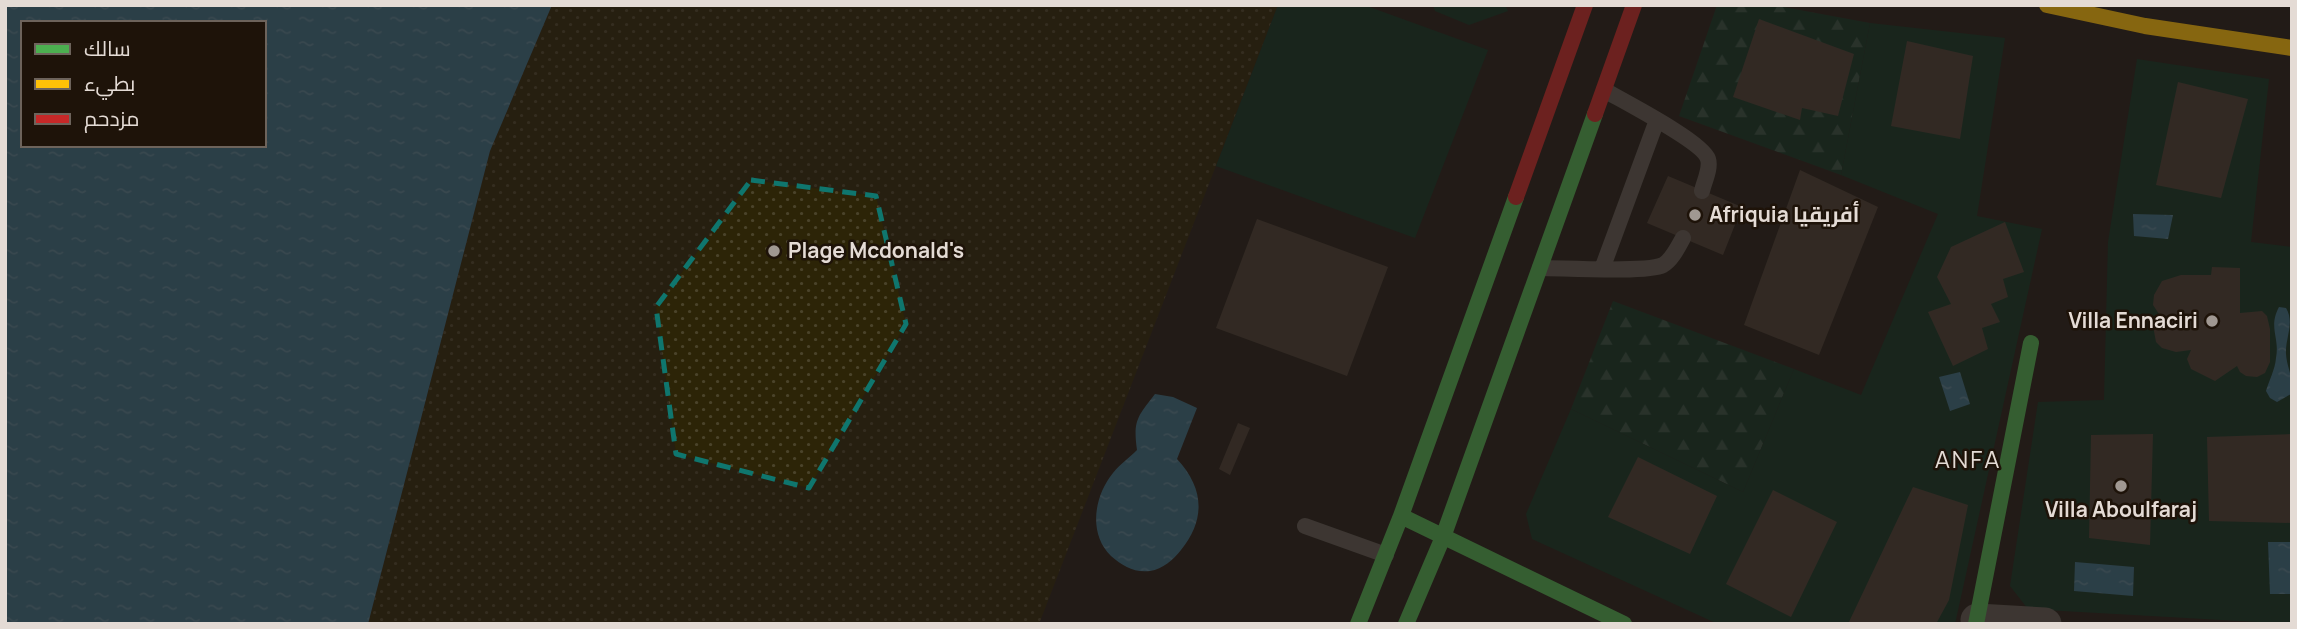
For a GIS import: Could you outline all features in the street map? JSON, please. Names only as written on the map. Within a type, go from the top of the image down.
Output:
[{"type":"main road","points":[[1358,624],[1500,258],[1564,76],[1585,5]]},
{"type":"main road","points":[[1406,624],[1443,537],[1534,266],[1598,88],[1634,5]]},
{"type":"main road","points":[[2048,5],[2147,16],[2292,48]]},
{"type":"main road","points":[[1977,622],[2031,343]]},
{"type":"main road","points":[[1401,516],[1623,624]]},
{"type":"street","points":[[1977,622],[2045,624]]},
{"type":"lane","points":[[1598,88],[1657,120],[1704,151],[1709,164],[1702,191]]},
{"type":"lane","points":[[1602,269],[1657,120]]},
{"type":"lane","points":[[1534,266],[1602,269],[1657,267],[1672,256],[1683,238]]},
{"type":"lane","points":[[1305,526],[1385,555]]},
{"type":"highlighted area","points":[[751,180],[876,196],[906,324],[809,488],[676,454],[656,307]]},
{"type":"green space","points":[[1278,5],[1364,5],[1488,50],[1415,238],[1216,166]]},
{"type":"green space","points":[[1433,5],[1505,5],[1508,11],[1469,25],[1435,11]]},
{"type":"green space","points":[[1717,5],[1772,5],[1870,23],[1841,175],[1679,116]]},
{"type":"green space","points":[[1870,23],[2005,38],[1977,216],[2042,229],[1955,624],[1718,624],[1532,539],[1526,514],[1571,409],[1743,492],[1794,369],[1861,395],[1938,214],[1841,175]]},
{"type":"green space","points":[[2137,59],[2269,79],[2251,242],[2292,247],[2292,624],[2028,609],[2010,586],[2038,402],[2104,400],[2108,242]]},
{"type":"green space","points":[[1613,301],[1794,369],[1743,492],[1571,409]]},
{"type":"sand","name":"Plage Mcdonald's","points":[[552,5],[1278,5],[1039,624],[368,624],[490,151]]},
{"type":"water","points":[[5,5],[552,5],[490,151],[368,624],[5,624]]},
{"type":"water","points":[[2133,214],[2173,215],[2168,239],[2134,236]]},
{"type":"water","points":[[2279,307],[2286,308],[2290,319],[2286,354],[2292,388],[2291,394],[2277,402],[2270,398],[2266,391],[2277,351],[2274,321]]},
{"type":"water","points":[[1960,372],[1970,404],[1950,411],[1939,377]]},
{"type":"water","points":[[1155,394],[1173,397],[1197,408],[1177,459],[1193,481],[1197,492],[1198,515],[1189,538],[1175,557],[1159,568],[1139,571],[1120,563],[1104,547],[1099,537],[1096,515],[1101,493],[1107,482],[1137,450],[1136,426],[1144,408]]},
{"type":"water","points":[[2268,542],[2292,542],[2292,594],[2270,594]]},
{"type":"water","points":[[2075,562],[2134,567],[2133,596],[2074,591]]},
{"type":"building","points":[[1759,19],[1854,54],[1838,116],[1802,108],[1800,120],[1733,97]]},
{"type":"building","points":[[1907,41],[1973,56],[1960,139],[1891,126]]},
{"type":"building","points":[[2178,82],[2248,99],[2221,198],[2156,185]]},
{"type":"building","points":[[1800,170],[1878,207],[1819,355],[1744,325]]},
{"type":"building","name":"Afriquia أفريقيا","points":[[1668,176],[1742,207],[1723,255],[1647,223]]},
{"type":"building","points":[[1257,219],[1388,267],[1347,376],[1216,328]]},
{"type":"building","points":[[2005,222],[2024,272],[2003,279],[2008,297],[1991,304],[2000,322],[1982,328],[1988,349],[1953,366],[1928,312],[1951,304],[1937,277],[1951,247]]},
{"type":"building","name":"Villa Ennaciri","points":[[2212,267],[2240,268],[2240,313],[2262,311],[2267,316],[2270,329],[2270,362],[2265,373],[2257,377],[2246,376],[2237,366],[2215,381],[2191,369],[2187,359],[2191,350],[2176,352],[2162,348],[2156,342],[2153,326],[2159,314],[2153,305],[2154,295],[2162,281],[2181,275],[2211,275]]},
{"type":"building","points":[[1238,423],[1250,428],[1230,475],[1219,469]]},
{"type":"building","name":"Villa Aboulfaraj","points":[[2153,434],[2150,545],[2089,538],[2091,435]]},
{"type":"building","points":[[2292,434],[2292,523],[2209,521],[2207,437]]},
{"type":"building","points":[[1638,457],[1717,496],[1690,554],[1608,517]]},
{"type":"building","points":[[1913,487],[1968,505],[1949,600],[1936,624],[1848,624]]},
{"type":"building","points":[[1773,490],[1837,522],[1791,617],[1726,584]]},
{"type":"traffic: fast","points":[[1406,624],[1443,537],[1595,114]]},
{"type":"traffic: fast","points":[[1358,624],[1401,516],[1516,197]]},
{"type":"traffic: fast","points":[[1976,624],[2031,343]]},
{"type":"traffic: fast","points":[[1401,516],[1624,624]]},
{"type":"traffic: slow","points":[[2047,5],[2145,26],[2292,48]]},
{"type":"traffic: jam","points":[[1516,197],[1585,5]]},
{"type":"traffic: jam","points":[[1595,114],[1634,5]]},
{"type":"place","name":"Afriquia أفريقيا","points":[[1695,215]]},
{"type":"place","name":"Plage Mcdonald's","points":[[774,251]]},
{"type":"place","name":"Villa Ennaciri","points":[[2212,321]]},
{"type":"place","name":"Villa Aboulfaraj","points":[[2121,486]]},
{"type":"district","name":"ANFA","points":[[1968,460]]}]
